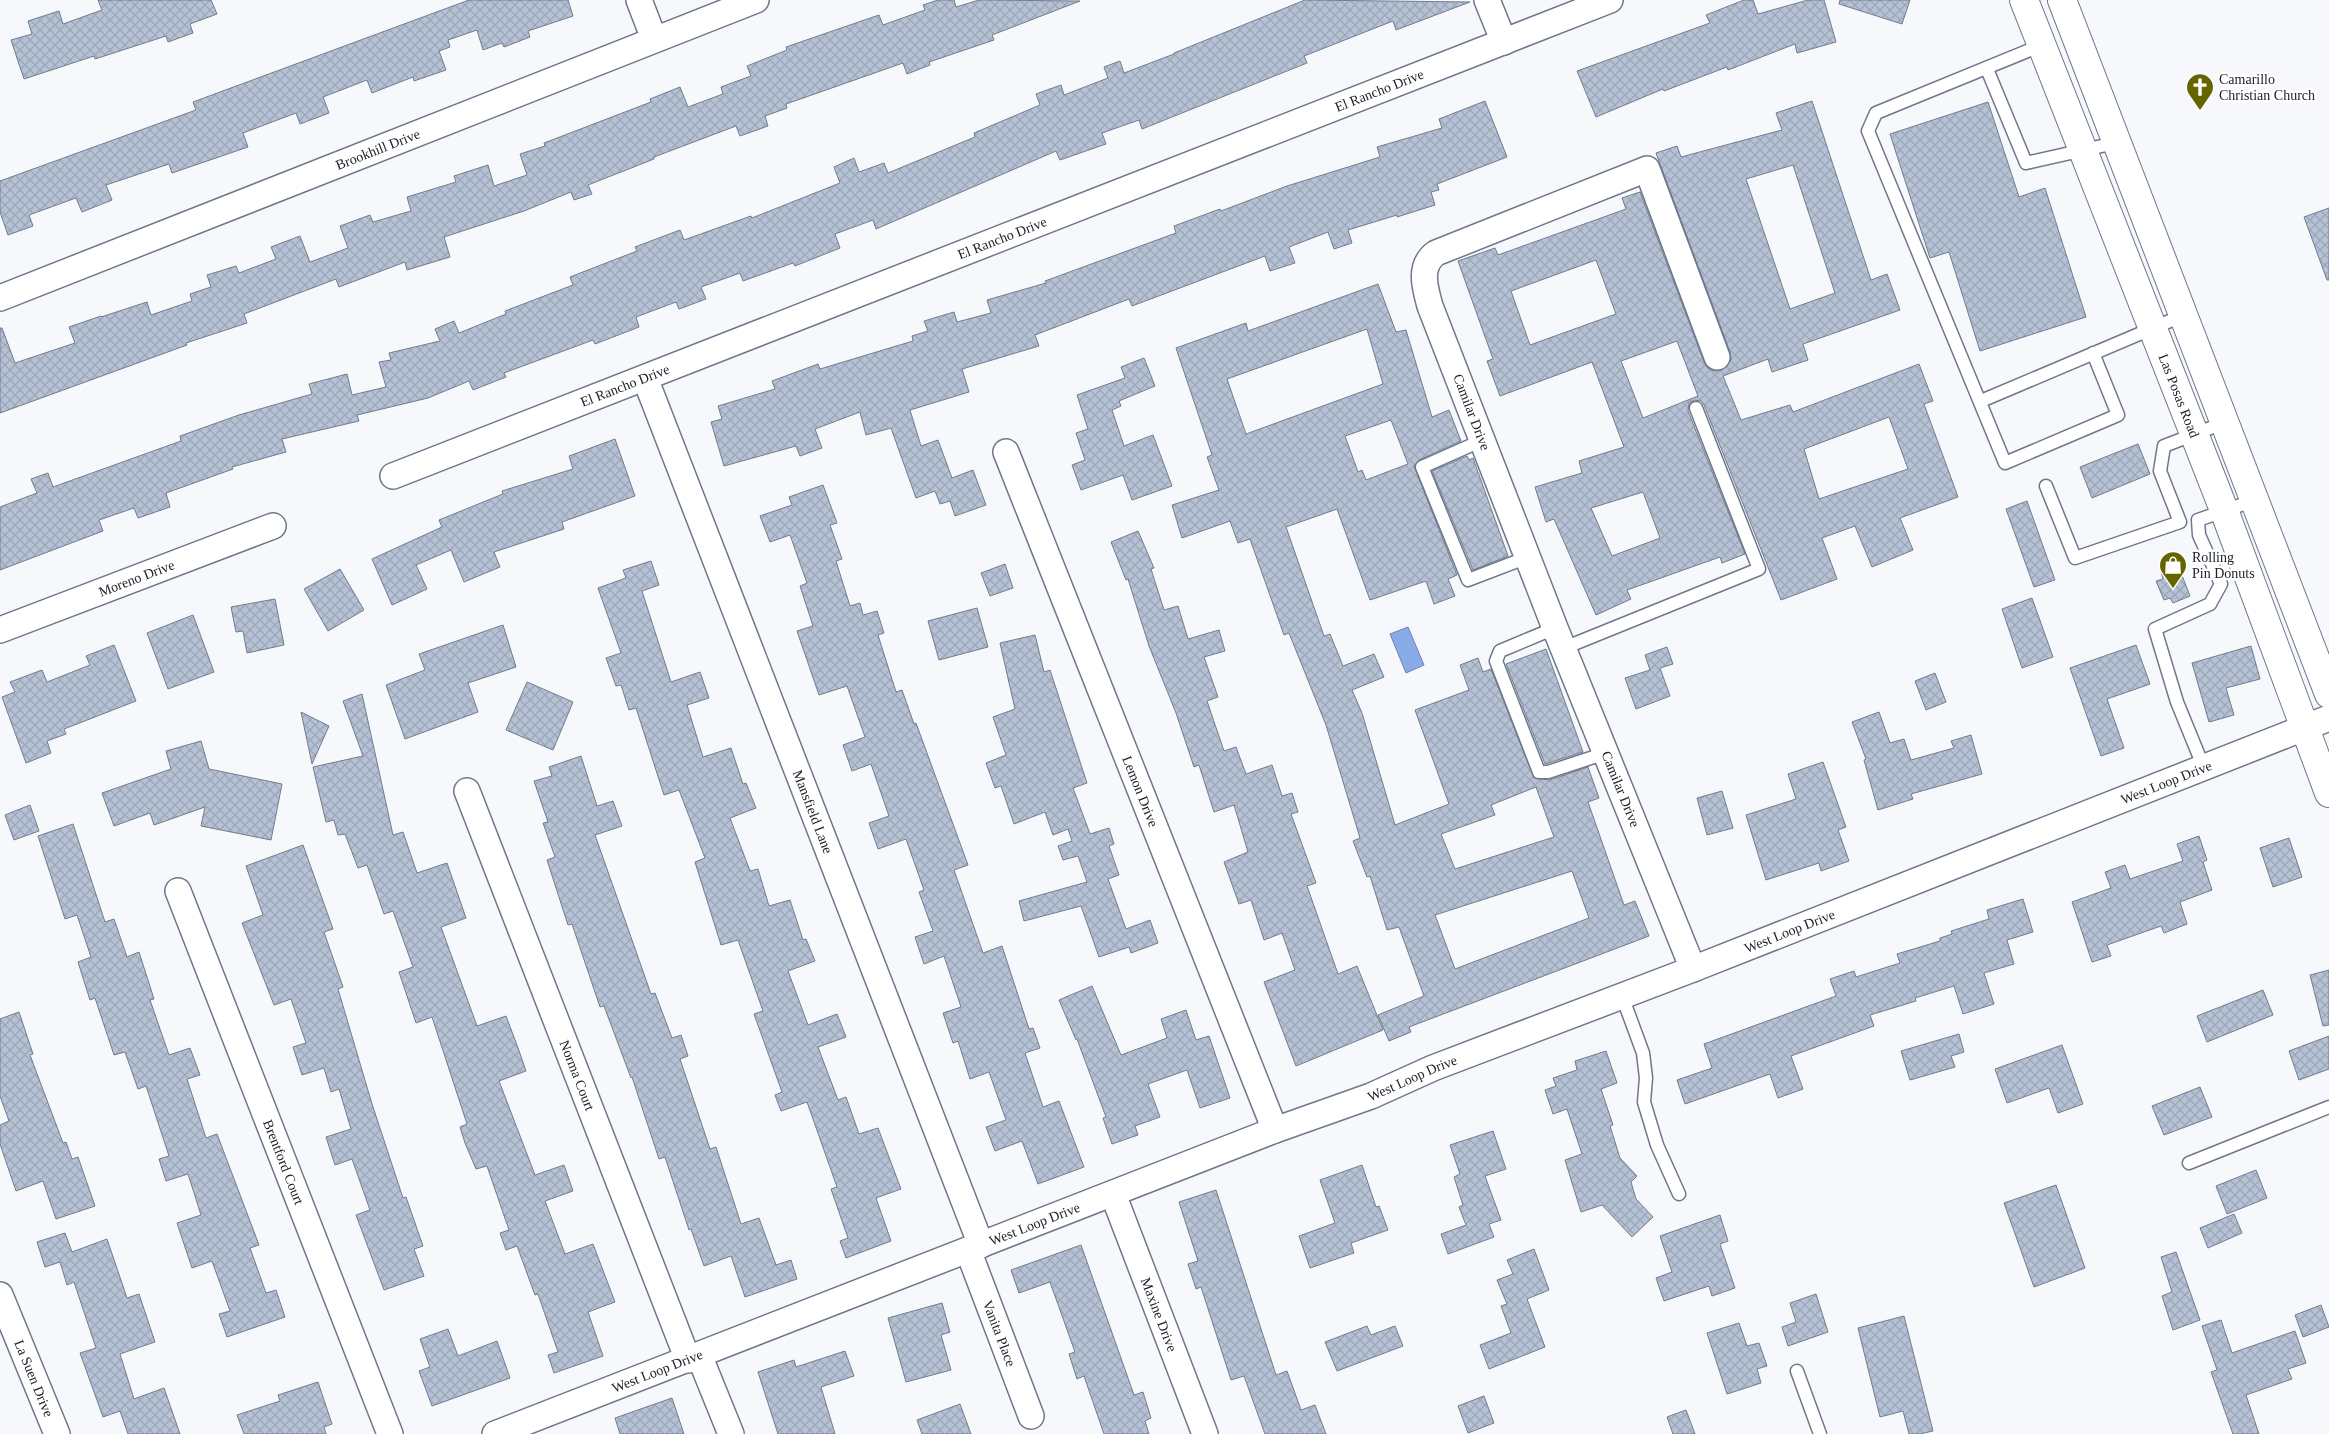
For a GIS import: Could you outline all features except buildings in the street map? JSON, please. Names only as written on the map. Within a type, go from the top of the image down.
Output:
[{"type":"main road","name":"Las Posas Road","points":[[2024,0],[2154,327],[2224,510],[2317,722],[2329,793]]},
{"type":"main road","points":[[2062,0],[2115,143],[2226,422],[2329,694]]},
{"type":"street","points":[[639,0],[654,39]]},
{"type":"street","name":"Brookhill Drive","points":[[0,298],[756,0]]},
{"type":"street","points":[[1487,0],[1504,42]]},
{"type":"street","name":"El Rancho Drive","points":[[393,476],[1610,0]]},
{"type":"street","name":"Camilar Drive","points":[[1694,969],[1560,638],[1430,306],[1424,282],[1426,265],[1430,257],[1647,169],[1717,357]]},
{"type":"street","name":"Mansfield Lane","points":[[645,378],[974,1247]]},
{"type":"street","name":"Lemon Drive","points":[[1006,452],[1275,1130]]},
{"type":"street","name":"Moreno Drive","points":[[0,630],[273,526]]},
{"type":"street","name":"West Loop Drive","points":[[495,1434],[1275,1130],[1371,1096],[1433,1068],[1694,969],[2317,722]]},
{"type":"street","name":"Norma Court","points":[[466,791],[693,1357],[731,1434]]},
{"type":"street","name":"Brentford Court","points":[[178,891],[390,1434]]},
{"type":"street","name":"Maxine Drive","points":[[1113,1194],[1205,1434]]},
{"type":"street","name":"Vanita Place","points":[[974,1247],[1031,1416]]},
{"type":"street","name":"La Suen Drive","points":[[0,1295],[57,1434]]},
{"type":"lane","points":[[2042,45],[1876,113],[1868,131],[1981,401],[2005,464],[2118,415],[2093,353]]},
{"type":"lane","points":[[1986,69],[2026,163],[2115,143]]},
{"type":"lane","points":[[1981,401],[2184,315]]},
{"type":"lane","points":[[1606,752],[1548,772],[1539,772],[1496,662],[1500,651],[1560,638],[1759,569],[1696,408]]},
{"type":"lane","points":[[2180,522],[2160,471],[2164,446],[2226,422]]},
{"type":"lane","points":[[1482,440],[1422,467],[1468,580],[1528,557]]},
{"type":"lane","points":[[2046,486],[2075,558],[2180,522],[2198,520],[2255,500]]},
{"type":"lane","points":[[2198,520],[2200,535],[2221,584],[2210,604],[2155,629],[2177,702],[2204,768]]},
{"type":"lane","points":[[1622,996],[1643,1052],[1646,1078],[1644,1102],[1657,1145],[1679,1194]]},
{"type":"lane","points":[[2188,1163],[2329,1107]]},
{"type":"lane","points":[[1797,1371],[1820,1434]]},
{"type":"water","points":[[1408,627],[1424,665],[1406,673],[1390,634]]},
{"type":"place","name":"Camarillo Christian Church","points":[[2200,111]]},
{"type":"place","name":"Rolling Pin Donuts","points":[[2173,589]]}]
